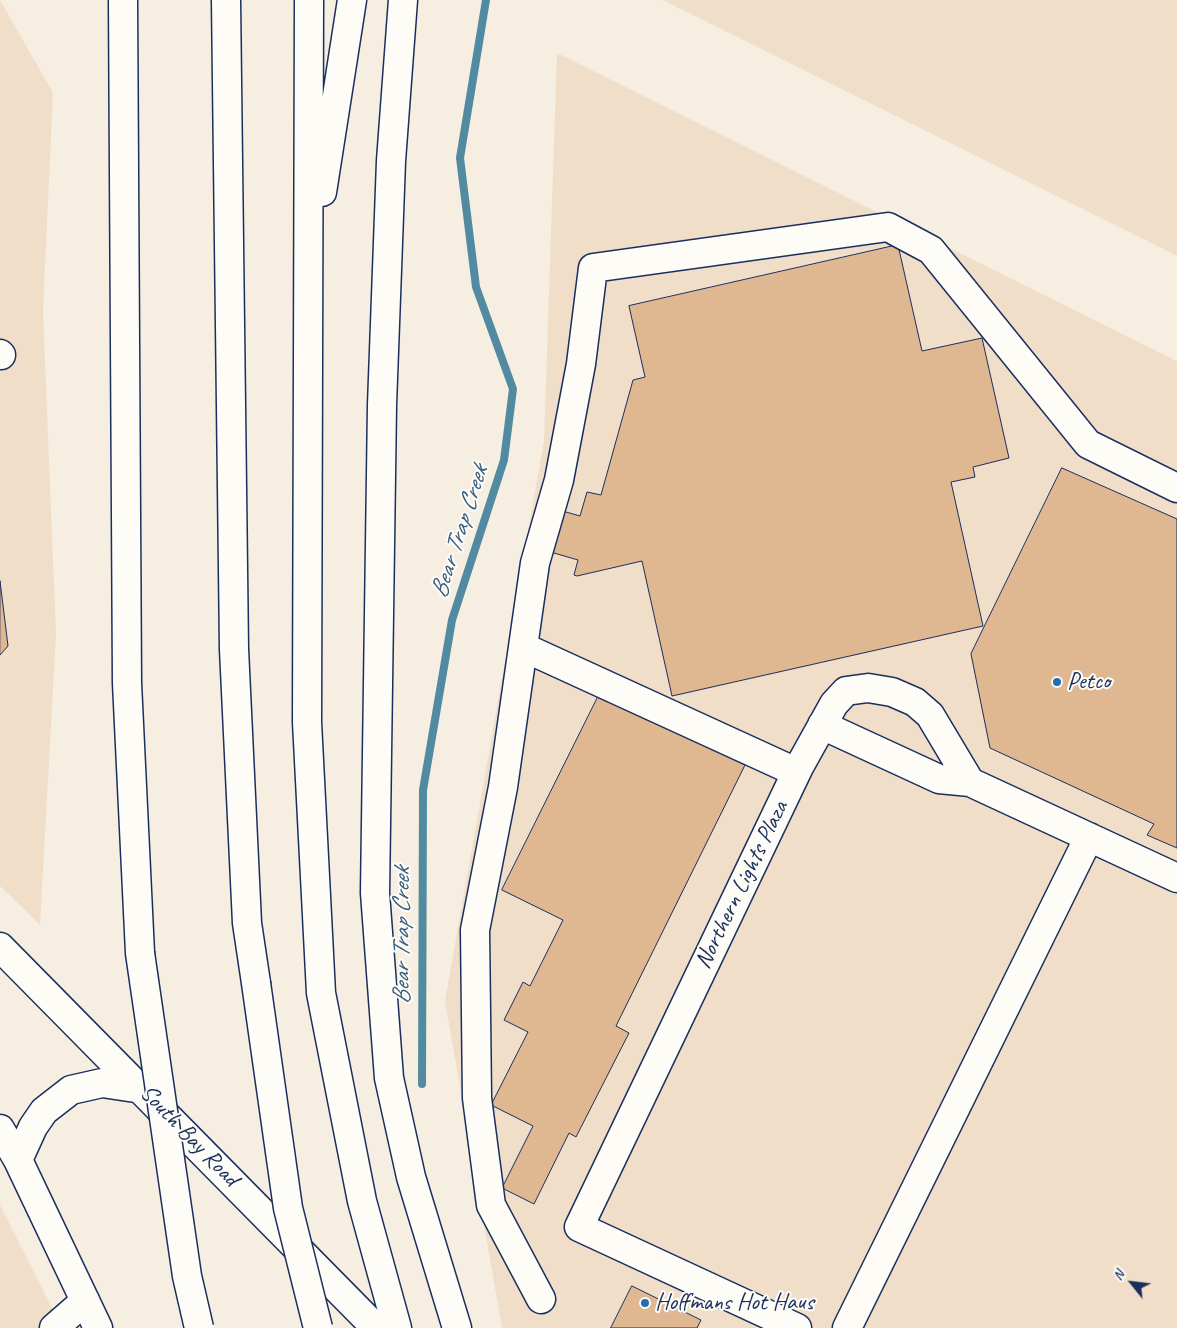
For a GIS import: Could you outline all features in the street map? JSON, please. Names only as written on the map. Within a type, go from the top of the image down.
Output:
[{"type":"main road","points":[[123,0],[127,683],[140,953],[187,1276],[199,1328]]},
{"type":"main road","points":[[309,0],[307,722],[321,993],[362,1201],[397,1328]]},
{"type":"main road","points":[[308,280],[352,0]]},
{"type":"main road","points":[[403,0],[392,161],[383,396],[375,893],[389,1078],[411,1177],[457,1328]]},
{"type":"main road","points":[[225,7],[234,649],[247,922],[288,1208],[318,1328]]},
{"type":"main road","points":[[541,1299],[491,1206],[478,1098],[475,930],[504,787],[535,563],[559,480],[581,364],[593,268],[888,227],[931,250],[1088,444],[1177,488]]},
{"type":"main road","points":[[523,647],[796,772]]},
{"type":"main road","name":"Northern Lights Plaza","points":[[797,1328],[579,1226],[796,772],[834,704],[846,691],[868,688],[892,692],[915,702],[930,714],[970,782]]},
{"type":"main road","points":[[822,725],[939,780],[970,782],[1177,878]]},
{"type":"main road","points":[[848,1328],[1089,837]]},
{"type":"main road","name":"South Bay Road","points":[[0,947],[376,1328]]},
{"type":"main road","points":[[18,1160],[32,1127],[44,1111],[71,1090],[102,1083],[142,1089]]},
{"type":"main road","points":[[0,1129],[18,1160],[98,1328]]},
{"type":"main road","points":[[54,1328],[85,1302]]},
{"type":"shaded area","points":[[0,0],[53,93],[43,311],[56,634],[40,925],[0,886]]},
{"type":"shaded area","points":[[663,0],[1177,0],[1177,256]]},
{"type":"shaded area","points":[[557,53],[1177,361],[1177,1328],[502,1328],[445,1001],[544,441]]},
{"type":"shaded area","points":[[0,1205],[6,1217],[62,1328],[0,1328]]},
{"type":"building","points":[[898,245],[922,351],[982,338],[1009,458],[973,467],[975,477],[951,482],[983,626],[672,696],[642,561],[577,576],[574,575],[578,560],[547,551],[559,510],[580,516],[587,492],[601,495],[633,380],[645,377],[629,306]]},
{"type":"building","points":[[1062,468],[1177,519],[1177,848],[1147,835],[1154,824],[990,748],[971,654]]},
{"type":"building","points":[[0,581],[8,646],[0,655]]},
{"type":"building","points":[[600,693],[745,765],[616,1026],[629,1033],[576,1137],[569,1133],[534,1204],[502,1188],[533,1126],[491,1105],[528,1032],[504,1020],[523,982],[530,986],[563,920],[502,890]]},
{"type":"building","name":"Hoffmans Hot Haus","points":[[632,1286],[701,1320],[697,1328],[611,1328]]},
{"type":"waterway","name":"Bear Trap Creek","points":[[422,1084],[423,790],[452,620],[504,460],[513,389],[476,287],[460,158],[486,0]]},
{"type":"place","name":"Petco","points":[[1057,682]]},
{"type":"place","name":"Hoffmans Hot Haus","points":[[645,1303]]}]
